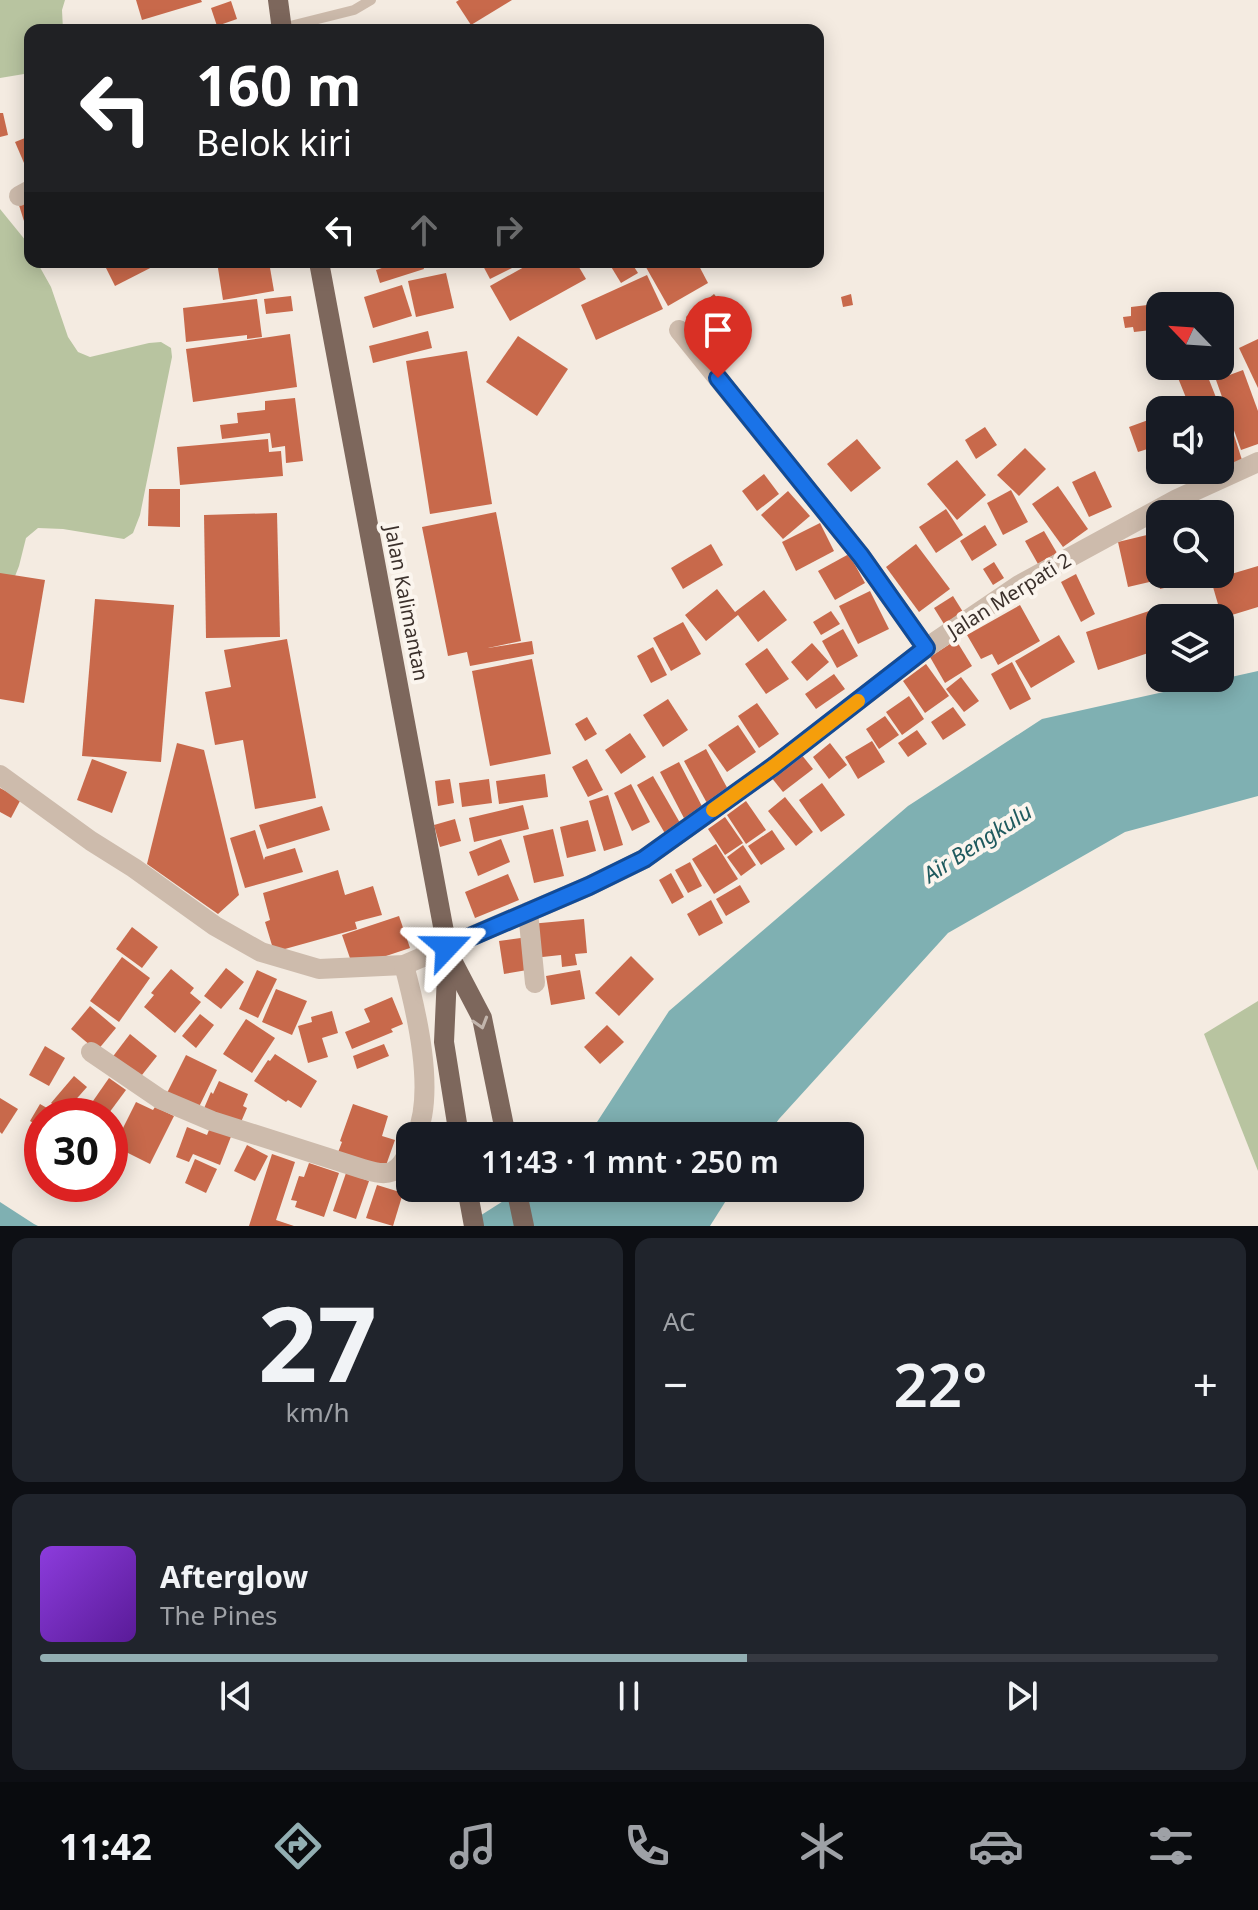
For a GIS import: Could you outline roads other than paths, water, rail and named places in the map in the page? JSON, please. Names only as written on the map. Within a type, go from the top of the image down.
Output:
[{"type":"main road","points":[[278,0],[281,24]]},
{"type":"main road","name":"Jalan Kalimantan","points":[[320,268],[447,950]]},
{"type":"main road","points":[[447,950],[444,1042],[457,1122]]},
{"type":"main road","points":[[447,950],[482,1018],[503,1122]]},
{"type":"main road","points":[[469,1202],[474,1226]]},
{"type":"main road","points":[[519,1202],[524,1226]]},
{"type":"street","points":[[679,330],[861,556],[926,648]]},
{"type":"street","name":"Jalan Merpati 2","points":[[404,965],[447,950],[644,859],[774,766],[926,648],[1019,585],[1177,499],[1258,462]]},
{"type":"street","points":[[0,775],[215,926],[261,952],[319,969],[404,965],[417,1012],[424,1072],[420,1122]]},
{"type":"street","points":[[528,912],[535,983]]},
{"type":"street","points":[[91,1052],[160,1099],[212,1121],[371,1172],[384,1175],[396,1169]]},
{"type":"lane","points":[[301,24],[354,10],[371,0]]},
{"type":"water","name":"Air Bengkulu","points":[[1258,671],[1258,796],[1125,832],[948,933],[777,1122],[597,1122],[669,1011],[908,806],[1042,719],[1164,692],[1234,692],[1234,676]]},
{"type":"water","points":[[0,1202],[34,1224],[38,1226],[0,1226]]},
{"type":"water","points":[[502,1202],[725,1202],[710,1226],[464,1226]]}]
